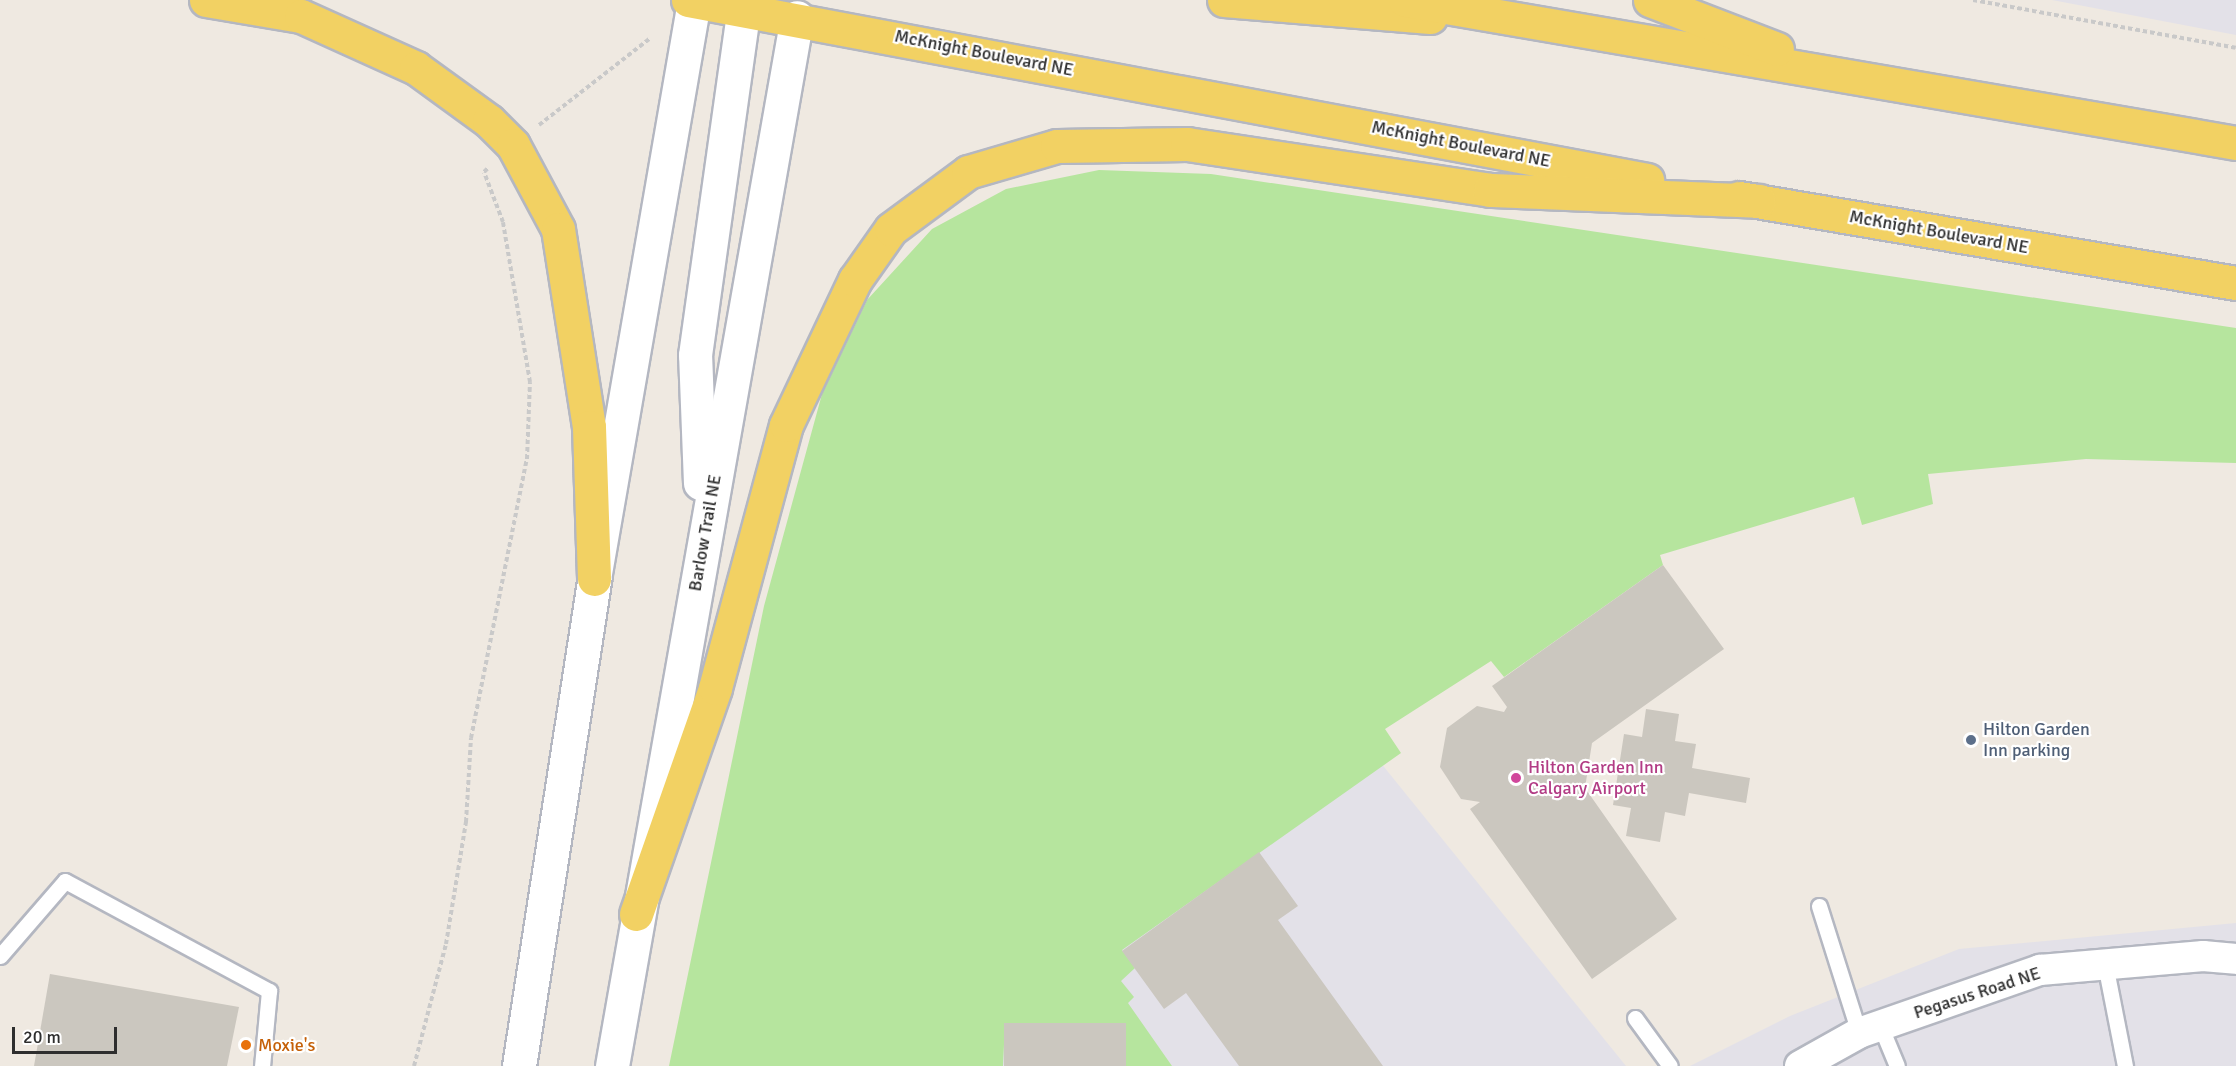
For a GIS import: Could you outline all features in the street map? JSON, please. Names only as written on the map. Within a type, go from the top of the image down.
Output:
[{"type":"main road","points":[[206,0],[301,16],[416,69],[489,121],[513,145],[558,229],[589,428],[594,579]]},
{"type":"main road","name":"McKnight Boulevard NE","points":[[692,0],[795,6],[1759,201],[2236,283]]},
{"type":"main road","points":[[1224,0],[1548,26]]},
{"type":"main road","points":[[1405,0],[1548,26],[1840,73],[2236,143]]},
{"type":"main road","points":[[1650,0],[1840,73]]},
{"type":"main road","points":[[636,914],[715,688],[786,425],[855,280],[891,229],[968,172],[1057,146],[1187,144],[1490,190],[1759,201]]},
{"type":"street","points":[[519,1066],[594,579],[692,0]]},
{"type":"street","points":[[702,548],[695,355],[745,4]]},
{"type":"street","name":"Barlow Trail NE","points":[[612,1066],[636,914],[702,548],[795,6]]},
{"type":"street","name":"Pegasus Road NE","points":[[1800,1066],[1869,1029],[2040,970],[2203,956],[2236,959]]},
{"type":"lane","points":[[0,956],[65,881],[268,991],[262,1066]]},
{"type":"lane","points":[[1819,906],[1869,1029],[1898,1066]]},
{"type":"lane","points":[[2105,964],[2125,1066]]},
{"type":"lane","points":[[1635,1018],[1670,1066]]},
{"type":"path","points":[[1973,0],[2236,48]]},
{"type":"path","points":[[534,129],[649,39]]},
{"type":"path","points":[[414,1066],[446,944],[466,822],[471,738],[527,459],[530,382],[503,222],[484,172],[495,162]]},
{"type":"shaded area","points":[[2052,0],[2236,0],[2236,35]]},
{"type":"shaded area","points":[[1359,736],[1626,1066],[947,1066]]},
{"type":"shaded area","points":[[2236,923],[2236,1066],[1690,1066],[1790,1016],[1959,949]]},
{"type":"green space","points":[[1099,170],[1211,174],[2236,328],[2236,463],[2086,459],[1928,474],[1933,504],[1862,525],[1854,497],[1660,555],[1663,565],[1504,677],[1491,661],[1385,729],[1401,753],[1122,950],[1135,968],[1121,981],[1134,997],[1128,1003],[1172,1066],[1126,1066],[1126,1023],[1005,1023],[1003,1066],[669,1066],[764,606],[822,394],[867,300],[932,229],[1006,189]]},
{"type":"building","name":"Hilton Garden Inn Calgary Airport","points":[[1663,565],[1724,649],[1592,743],[1585,788],[1677,919],[1592,979],[1470,809],[1480,802],[1461,799],[1440,767],[1447,728],[1477,706],[1504,712],[1507,707],[1492,686]]},
{"type":"building","points":[[1646,709],[1679,714],[1675,741],[1696,744],[1692,768],[1750,778],[1746,803],[1689,793],[1685,816],[1665,812],[1660,842],[1626,836],[1631,808],[1613,805],[1624,734],[1642,737]]},
{"type":"building","points":[[1259,852],[1298,906],[1278,920],[1383,1066],[1239,1066],[1186,993],[1164,1009],[1122,951]]},
{"type":"building","points":[[50,974],[239,1007],[227,1066],[34,1066]]},
{"type":"building","points":[[1004,1023],[1126,1023],[1126,1066],[1004,1066]]},
{"type":"place","name":"Hilton Garden Inn parking","points":[[1971,740]]},
{"type":"place","name":"Hilton Garden Inn Calgary Airport","points":[[1516,778]]},
{"type":"place","name":"Moxie's","points":[[246,1045]]}]
